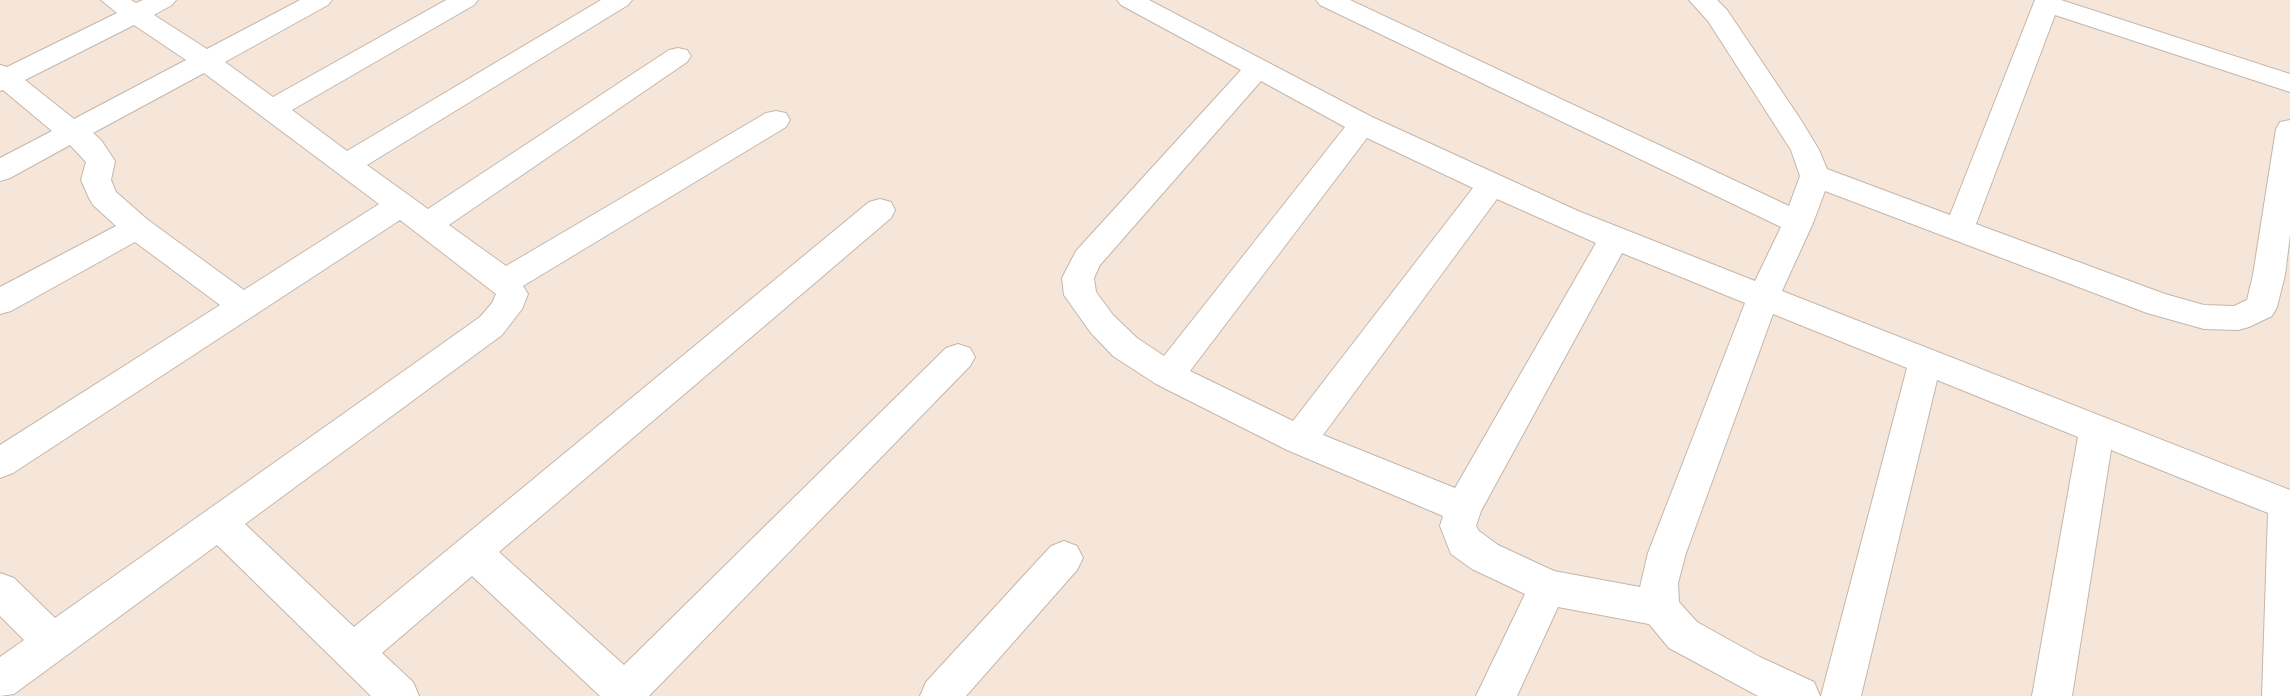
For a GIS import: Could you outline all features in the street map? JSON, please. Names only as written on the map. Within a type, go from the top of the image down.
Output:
[{"type":"street","points":[[163,0],[124,7],[2,78],[75,131],[91,147],[101,161],[96,180],[104,198],[136,228],[244,306]]},
{"type":"street","points":[[0,171],[318,0]]},
{"type":"street","points":[[271,110],[465,0]]},
{"type":"street","points":[[346,165],[619,0]]},
{"type":"street","points":[[1130,0],[1362,124],[1614,239],[2288,506],[2282,696]]},
{"type":"street","points":[[1329,0],[1798,223]]},
{"type":"street","points":[[1702,0],[1718,16],[1791,127],[1805,150],[1815,176],[1798,223],[1763,297],[1667,553],[1659,583],[1660,608],[1683,635],[1741,683],[1800,696]]},
{"type":"street","points":[[1959,230],[2047,2],[2290,83]]},
{"type":"street","points":[[0,681],[491,326],[506,309],[512,294],[505,282],[206,61],[124,7]]},
{"type":"street","points":[[426,225],[678,56]]},
{"type":"street","points":[[1258,68],[1087,259],[1078,278],[1080,295],[1102,324],[1125,346],[1168,375],[1299,440],[1463,508]]},
{"type":"street","points":[[505,282],[776,120]]},
{"type":"street","points":[[1168,375],[1362,124]]},
{"type":"street","points":[[1815,176],[2158,304],[2204,317],[2238,318],[2261,307],[2269,275],[2290,129]]},
{"type":"street","points":[[1299,440],[1492,184]]},
{"type":"street","points":[[0,463],[400,205]]},
{"type":"street","points":[[353,652],[880,210]]},
{"type":"street","points":[[0,302],[136,228]]},
{"type":"street","points":[[1614,239],[1463,508],[1458,526],[1464,542],[1485,556],[1548,587],[1660,608]]},
{"type":"street","points":[[472,552],[623,694],[958,357]]},
{"type":"street","points":[[1841,696],[1925,361]]},
{"type":"street","points":[[2052,696],[2097,430]]},
{"type":"street","points":[[219,523],[399,696]]},
{"type":"street","points":[[940,696],[1064,558]]},
{"type":"street","points":[[1496,696],[1548,587]]},
{"type":"street","points":[[0,590],[53,643]]}]
